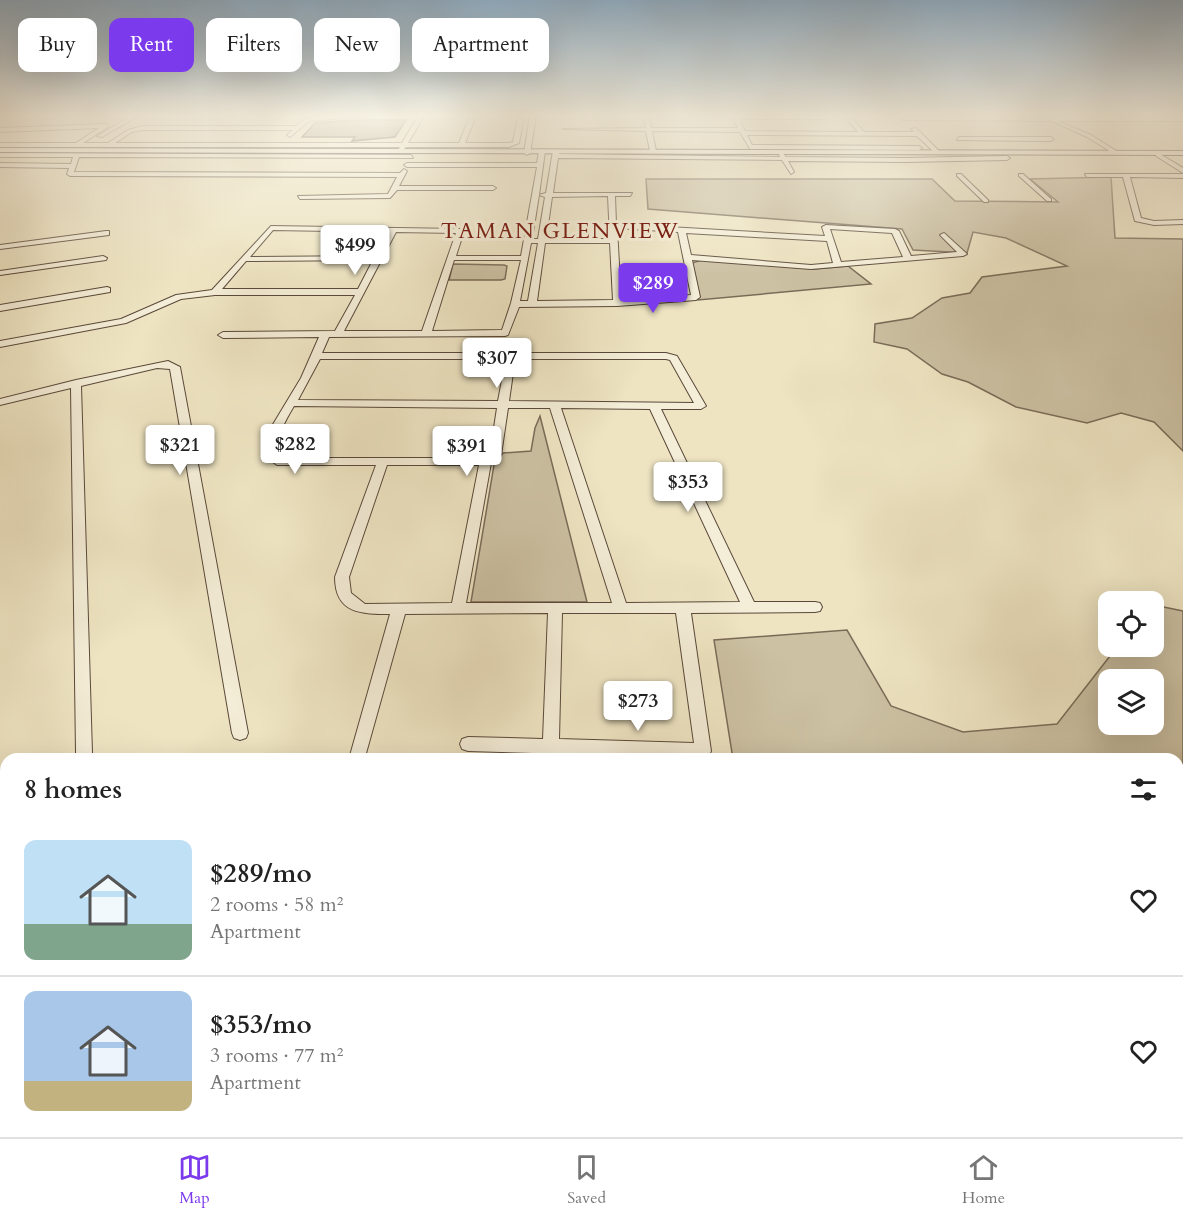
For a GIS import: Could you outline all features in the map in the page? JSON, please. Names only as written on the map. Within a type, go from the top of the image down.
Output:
[{"type":"street","points":[[70,169],[69,172],[74,175],[401,175]]},
{"type":"street","points":[[148,176],[156,169]]},
{"type":"street","points":[[300,197],[390,196],[404,169]]},
{"type":"street","points":[[223,335],[504,333],[509,329],[515,304],[538,169]]},
{"type":"street","points":[[532,304],[553,169]]},
{"type":"street","points":[[959,174],[986,201]]},
{"type":"street","points":[[1021,175],[1049,200]]},
{"type":"street","points":[[1087,175],[1183,176]]},
{"type":"street","points":[[1126,176],[1138,219],[1154,222],[1183,222]]},
{"type":"street","points":[[395,188],[493,188]]},
{"type":"street","points":[[610,194],[617,303]]},
{"type":"street","points":[[534,195],[630,194]]},
{"type":"street","points":[[612,226],[830,239]]},
{"type":"street","points":[[838,266],[826,227],[895,231],[909,259]]},
{"type":"street","points":[[215,292],[271,228],[460,231],[426,334]]},
{"type":"street","points":[[338,334],[394,229]]},
{"type":"street","points":[[515,304],[617,303],[696,297],[681,229]]},
{"type":"street","points":[[0,247],[106,233]]},
{"type":"street","points":[[688,257],[811,267],[963,254],[944,235]]},
{"type":"street","points":[[526,241],[612,241]]},
{"type":"street","points":[[0,273],[103,258]]},
{"type":"street","points":[[244,259],[378,258]]},
{"type":"street","points":[[452,258],[523,258]]},
{"type":"street","points":[[0,308],[107,290]]},
{"type":"street","points":[[0,344],[123,321],[179,297],[215,292],[361,292]]},
{"type":"street","points":[[325,334],[317,356],[269,446],[269,455],[277,461],[485,462],[495,454],[505,404],[511,356]]},
{"type":"street","points":[[292,403],[701,405],[674,358],[317,356]]},
{"type":"street","points":[[0,402],[157,364],[168,364],[175,367],[240,733]]},
{"type":"street","points":[[76,383],[84,753]]},
{"type":"street","points":[[554,404],[621,609]]},
{"type":"street","points":[[654,405],[750,608]]},
{"type":"street","points":[[383,461],[342,577],[341,588],[344,597],[363,609],[815,607]]},
{"type":"street","points":[[458,608],[485,462]]},
{"type":"street","points":[[358,753],[399,609]]},
{"type":"street","points":[[551,746],[555,609]]},
{"type":"street","points":[[468,744],[704,751],[683,609]]},
{"type":"shaded area","points":[[1111,177],[1115,238],[1183,239],[1183,451],[1154,422],[1121,413],[1087,423],[1016,407],[968,382],[942,374],[907,349],[874,342],[875,324],[912,318],[942,298],[970,293],[982,277],[1067,266],[1006,238],[973,232],[967,253],[913,250],[902,229],[648,209],[646,179],[932,179],[955,201],[1058,202],[1030,179]]},
{"type":"shaded area","points":[[702,260],[815,269],[848,266],[871,284],[698,300],[692,263]]},
{"type":"shaded area","points":[[453,264],[504,265],[507,266],[505,279],[449,280]]},
{"type":"shaded area","points":[[540,416],[587,602],[471,602],[494,465],[503,453],[531,451],[535,428]]},
{"type":"shaded area","points":[[1164,607],[1183,611],[1183,753],[732,753],[714,640],[847,630],[891,706],[963,732],[1057,724],[1098,671],[1098,735],[1164,735],[1164,669],[1100,669],[1109,657],[1164,657]]},
{"type":"district","name":"TAMAN GLENVIEW","points":[[560,231]]}]
